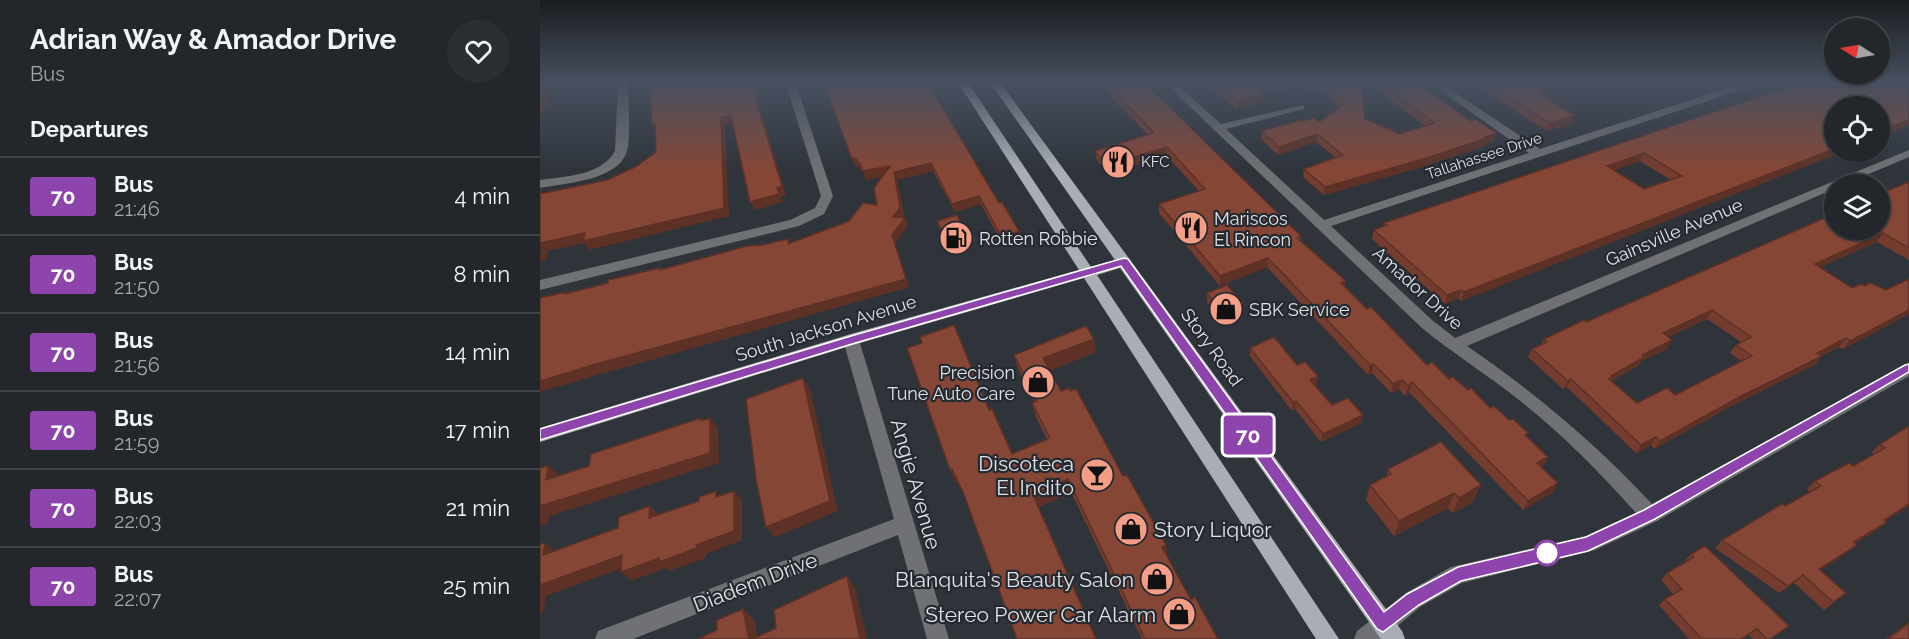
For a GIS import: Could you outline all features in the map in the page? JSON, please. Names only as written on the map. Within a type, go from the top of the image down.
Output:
[{"type":"main road","points":[[981,111],[1328,639]]},
{"type":"main road","name":"Story Road","points":[[1015,111],[1388,631]]},
{"type":"main road","name":"South Jackson Avenue","points":[[540,435],[851,340],[1124,262]]},
{"type":"street","points":[[540,184],[589,173],[614,164],[621,151],[622,111]]},
{"type":"street","points":[[540,285],[794,223],[820,211],[826,204],[826,196],[799,111]]},
{"type":"street","name":"Amador Drive","points":[[1200,111],[1452,346],[1526,396],[1629,491],[1650,515]]},
{"type":"street","points":[[1219,128],[1285,111]]},
{"type":"street","points":[[1476,111],[1539,154]]},
{"type":"street","name":"Tallahassee Drive","points":[[1322,225],[1669,111]]},
{"type":"street","name":"Gainsville Avenue","points":[[1452,346],[1909,153]]},
{"type":"street","name":"Angie Avenue","points":[[851,340],[938,639]]},
{"type":"street","points":[[1365,639],[1388,631],[1413,600],[1458,574],[1588,544],[1650,515],[1909,369]]},
{"type":"street","name":"Diadem Drive","points":[[606,639],[904,524]]},
{"type":"building","points":[[651,111],[760,111],[782,186],[777,188],[779,194],[750,202],[731,116],[721,118],[724,208],[583,241],[585,233],[541,243],[540,247],[540,194],[607,180],[635,167],[656,152],[655,124],[652,125]]},
{"type":"building","points":[[834,111],[945,111],[999,203],[1002,202],[1019,231],[1001,236],[979,196],[952,204],[931,163],[894,172],[900,207],[893,217],[905,218],[892,235],[906,279],[540,381],[540,298],[566,292],[565,294],[608,283],[608,280],[660,268],[660,270],[747,246],[788,239],[788,244],[849,221],[863,203],[877,205],[874,188],[890,166],[863,171],[856,158],[852,159]]},
{"type":"building","points":[[1133,111],[1173,111],[1301,236],[1297,238],[1346,281],[1341,283],[1367,309],[1371,307],[1427,365],[1432,362],[1449,379],[1453,377],[1468,390],[1471,388],[1490,408],[1494,406],[1528,433],[1525,435],[1548,457],[1537,463],[1558,483],[1528,501],[1412,382],[1408,386],[1402,380],[1393,384],[1374,364],[1370,365],[1268,258],[1220,276],[1159,204],[1205,189],[1167,147],[1107,165],[1095,151],[1154,133]]},
{"type":"building","points":[[1335,111],[1364,111],[1365,119],[1400,134],[1434,123],[1417,111],[1456,111],[1470,121],[1475,119],[1496,133],[1423,159],[1325,187],[1304,169],[1343,155],[1317,134],[1279,147],[1262,131],[1301,120],[1314,118],[1319,122]]},
{"type":"building","points":[[1530,111],[1567,111],[1575,116],[1550,123]]},
{"type":"building","points":[[1717,111],[1824,111],[1824,153],[1464,292],[1461,290],[1447,295],[1374,230],[1387,225],[1384,223]],"holes":[[[1644,153],[1682,176],[1644,189],[1607,166]]]},
{"type":"building","points":[[1890,111],[1909,111],[1909,120],[1890,127]]},
{"type":"building","points":[[1909,182],[1909,248],[1890,237],[1890,190]]},
{"type":"building","name":"Rotten Robbie","points":[[957,215],[969,238],[949,245],[937,221]]},
{"type":"building","points":[[1824,218],[1824,240],[1868,240],[1815,264],[1852,288],[1870,283],[1886,290],[1909,279],[1909,310],[1850,341],[1846,338],[1817,353],[1822,356],[1741,396],[1660,441],[1656,437],[1641,445],[1571,379],[1568,381],[1532,349],[1547,342],[1544,339],[1584,320],[1586,322]],"holes":[[[1712,310],[1751,337],[1736,345],[1752,356],[1675,395],[1667,388],[1637,403],[1609,379],[1644,357],[1642,355],[1672,340],[1663,333]]]},
{"type":"building","points":[[1227,285],[1243,303],[1220,312],[1207,293]]},
{"type":"building","points":[[954,325],[989,410],[992,409],[1012,454],[1050,438],[1032,403],[1037,401],[1014,355],[1086,326],[1094,339],[1043,358],[1061,391],[1069,388],[1070,391],[1076,389],[1123,476],[1127,475],[1166,545],[1162,547],[1191,600],[1195,597],[1218,639],[1145,639],[1068,479],[1033,495],[1096,639],[1017,639],[963,492],[952,469],[950,470],[907,348],[922,343],[920,337]]},
{"type":"building","points":[[1274,337],[1297,365],[1305,362],[1318,376],[1310,380],[1332,405],[1348,398],[1363,415],[1323,434],[1296,401],[1293,402],[1250,348]]},
{"type":"building","points":[[803,378],[830,501],[766,527],[756,479],[746,399]]},
{"type":"building","points":[[701,418],[701,421],[710,418],[710,453],[540,506],[540,468],[548,466],[546,480],[589,466],[591,454]]},
{"type":"building","points":[[1909,426],[1909,504],[1884,520],[1887,522],[1854,542],[1857,545],[1819,569],[1846,593],[1833,602],[1803,575],[1788,586],[1722,540],[1782,504],[1785,506],[1821,486],[1815,481],[1849,463],[1853,466],[1885,448],[1880,444]]},
{"type":"building","points":[[1441,442],[1481,485],[1459,498],[1454,493],[1399,521],[1370,485],[1391,474],[1388,469]]},
{"type":"building","points":[[716,491],[716,497],[734,491],[734,531],[659,562],[659,558],[621,572],[622,555],[540,585],[540,544],[545,543],[543,555],[618,528],[619,517],[650,506],[649,518],[699,501],[699,497]]},
{"type":"building","points":[[1705,546],[1789,626],[1770,639],[1767,639],[1757,629],[1741,639],[1702,639],[1665,599],[1682,589],[1667,573],[1694,557],[1691,554]]},
{"type":"building","points":[[847,576],[860,639],[753,639],[776,628],[774,610]]},
{"type":"building","points":[[743,609],[749,639],[698,639],[717,630],[717,620]]},
{"type":"building","points":[[1909,623],[1909,639],[1888,639]]},
{"type":"bus line","name":"70","points":[[540,435],[851,340],[1124,262],[1383,623],[1413,600],[1458,574],[1588,544],[1650,515],[1909,369]]},
{"type":"place","name":"KFC","points":[[1118,162]]},
{"type":"place","name":"Mariscos El Rincon","points":[[1191,228]]},
{"type":"place","name":"Rotten Robbie","points":[[956,238]]},
{"type":"place","name":"SBK Service","points":[[1226,309]]},
{"type":"place","name":"Precision Tune Auto Care","points":[[1038,382]]},
{"type":"place","name":"Discoteca El Indito","points":[[1097,475]]},
{"type":"place","name":"Story Liquor","points":[[1131,529]]},
{"type":"place","name":"Blanquita's Beauty Salon","points":[[1157,579]]},
{"type":"place","name":"Stereo Power Car Alarm","points":[[1179,614]]}]
